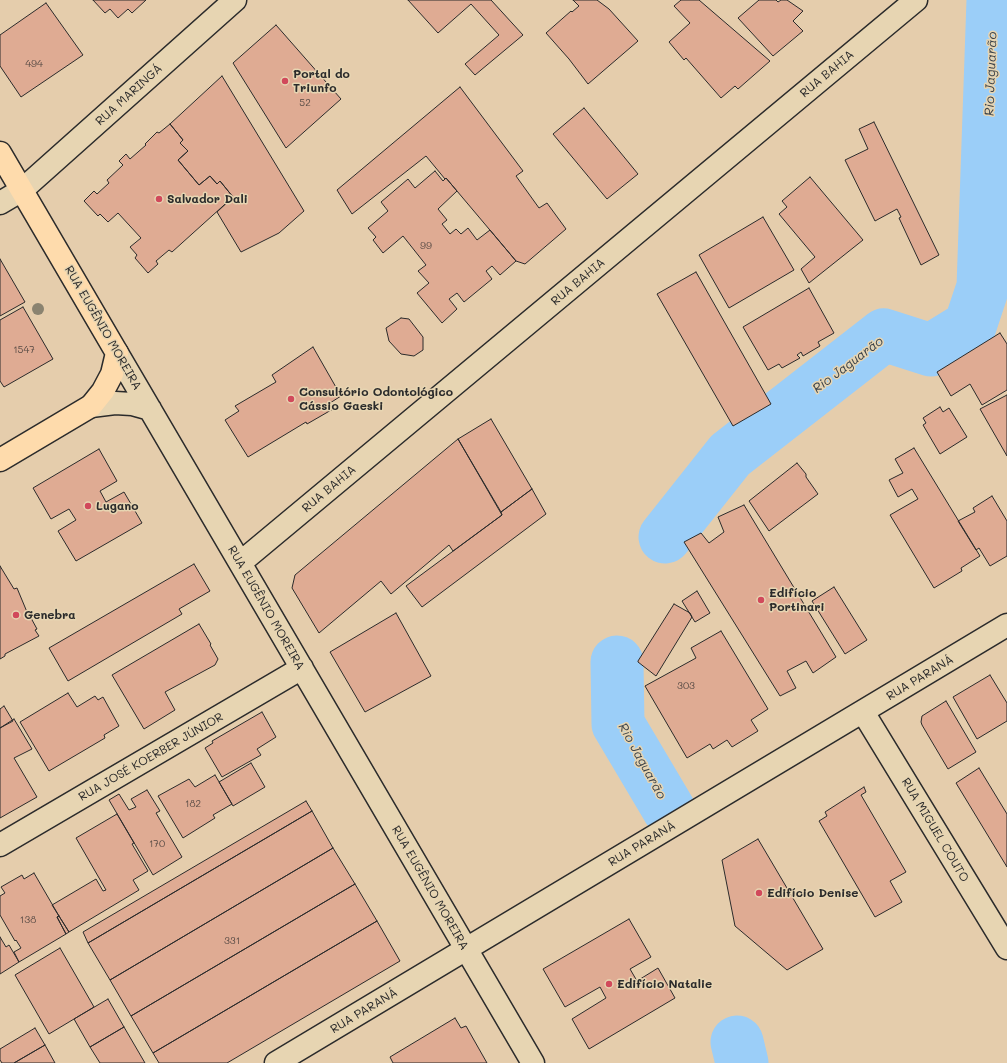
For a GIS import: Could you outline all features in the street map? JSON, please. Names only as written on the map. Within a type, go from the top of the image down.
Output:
[{"type":"main road","name":"RUA EUGÊNIO MOREIRA","points":[[0,153],[117,353]]},
{"type":"main road","points":[[0,460],[91,406],[103,392],[112,374],[117,353]]},
{"type":"street","name":"RUA MARINGÁ","points":[[0,203],[22,190],[235,0]]},
{"type":"street","name":"RUA BAHIA","points":[[240,563],[916,0]]},
{"type":"street","name":"RUA EUGÊNIO MOREIRA","points":[[117,353],[533,1063]]},
{"type":"street","points":[[91,406],[115,403],[132,404],[150,409]]},
{"type":"street","name":"RUA PARANÁ","points":[[276,1063],[1007,625]]},
{"type":"street","name":"RUA JOSÉ KOERBER JÚNIOR","points":[[0,845],[302,668]]},
{"type":"street","name":"RUA MIGUEL COUTO","points":[[863,712],[1007,948]]},
{"type":"building","points":[[93,0],[146,0],[132,13],[128,9],[118,18],[110,9],[105,13]]},
{"type":"building","points":[[408,0],[491,0],[523,35],[475,75],[465,64],[499,35],[471,4],[438,33]]},
{"type":"building","points":[[573,0],[597,0],[609,9],[638,41],[588,84],[569,59],[546,33],[579,6]]},
{"type":"building","points":[[681,0],[699,0],[770,61],[738,89],[735,86],[721,98],[686,58],[684,60],[669,42],[690,23],[674,6]]},
{"type":"building","points":[[759,0],[776,0],[778,2],[781,0],[787,0],[803,11],[793,21],[803,31],[773,56],[738,18]]},
{"type":"building","points":[[46,3],[83,55],[21,97],[0,66],[0,35]]},
{"type":"building","name":"Portal do Triunfo","points":[[276,25],[341,99],[286,148],[233,63]]},
{"type":"building","points":[[222,76],[304,211],[279,233],[241,252],[217,212],[233,197],[220,181],[217,184],[210,176],[199,185],[178,160],[188,151],[180,143],[183,140],[170,124]]},
{"type":"building","points":[[460,87],[523,171],[516,176],[539,208],[547,203],[566,229],[525,264],[516,261],[426,156],[352,214],[337,190]]},
{"type":"building","points":[[584,108],[638,174],[607,199],[553,134]]},
{"type":"building","points":[[874,122],[939,255],[921,265],[899,218],[901,217],[897,209],[875,221],[845,160],[868,149],[859,129]]},
{"type":"building","name":"Salvador Dali","points":[[170,124],[183,140],[180,143],[188,151],[178,160],[199,185],[210,176],[217,184],[220,181],[233,197],[172,252],[169,250],[156,261],[158,264],[148,273],[135,258],[137,255],[130,247],[141,238],[118,213],[108,222],[100,214],[98,216],[84,201],[94,191],[97,194],[109,183],[107,180],[123,165],[119,161],[126,154],[130,159],[146,145],[145,144],[157,132],[159,133]]},
{"type":"building","points":[[435,171],[443,181],[446,178],[457,191],[438,209],[447,220],[442,224],[450,234],[456,229],[461,234],[468,228],[477,240],[490,230],[516,261],[500,275],[492,266],[486,271],[492,279],[464,302],[457,293],[449,299],[457,309],[442,323],[417,293],[429,283],[418,271],[426,265],[403,236],[383,253],[373,240],[376,237],[368,228],[388,211],[381,202],[408,179],[415,188]]},
{"type":"building","points":[[810,177],[863,240],[809,283],[801,269],[815,257],[779,214],[787,207],[782,201]]},
{"type":"building","points":[[763,217],[794,270],[729,308],[699,255]]},
{"type":"building","points":[[0,259],[25,302],[0,316]]},
{"type":"building","points":[[696,272],[771,404],[733,426],[657,294]]},
{"type":"building","points":[[809,288],[834,333],[818,342],[820,346],[803,356],[801,352],[797,355],[800,358],[782,368],[779,364],[768,370],[743,327]]},
{"type":"building","points":[[23,307],[53,359],[4,387],[0,381],[0,320]]},
{"type":"building","points":[[401,318],[409,319],[423,337],[423,350],[414,356],[401,354],[389,341],[386,328]]},
{"type":"building","points":[[1000,333],[1007,344],[1007,390],[982,405],[970,384],[951,396],[937,372]]},
{"type":"building","name":"Consultório Odontológico Cássio Gaeski","points":[[313,347],[341,396],[330,403],[333,409],[307,424],[306,422],[248,457],[225,420],[239,411],[235,406],[276,382],[272,375]]},
{"type":"building","points":[[1007,395],[1007,456],[980,409]]},
{"type":"building","points":[[940,407],[943,412],[949,408],[967,437],[940,454],[923,425],[926,423],[923,418]]},
{"type":"building","points":[[491,419],[532,489],[501,512],[458,439]]},
{"type":"building","points":[[458,439],[502,515],[453,551],[449,545],[391,594],[381,581],[319,633],[292,588],[295,575]]},
{"type":"building","points":[[914,448],[980,556],[961,568],[962,571],[934,588],[890,515],[918,499],[912,489],[898,497],[889,480],[903,473],[895,459]]},
{"type":"building","name":"Lugano","points":[[99,449],[117,481],[100,491],[106,502],[124,492],[142,523],[76,561],[58,531],[76,520],[69,509],[51,519],[33,488]]},
{"type":"building","points":[[797,463],[806,474],[806,477],[818,494],[769,531],[749,501]]},
{"type":"building","points":[[532,489],[546,514],[422,607],[406,586],[502,515],[501,512]]},
{"type":"building","points":[[992,496],[1007,521],[1007,556],[990,566],[979,548],[976,550],[958,521],[975,512],[973,508]]},
{"type":"building","name":"Edifício Portinari","points":[[744,505],[836,657],[813,673],[806,661],[787,671],[796,688],[780,696],[684,542],[701,533],[709,543],[724,532],[718,517]]},
{"type":"building","points":[[194,564],[210,591],[179,609],[182,614],[68,681],[49,648]]},
{"type":"building","name":"Genebra","points":[[0,566],[14,589],[17,588],[27,612],[29,610],[33,617],[31,618],[37,629],[35,630],[39,636],[5,654],[5,656],[0,659]]},
{"type":"building","points":[[834,587],[867,640],[845,654],[812,601]]},
{"type":"building","points":[[697,591],[710,613],[695,622],[682,601]]},
{"type":"building","points":[[674,604],[690,613],[692,617],[656,676],[638,661]]},
{"type":"building","points":[[396,613],[431,676],[365,712],[330,652]]},
{"type":"building","points":[[199,624],[218,659],[215,665],[165,692],[175,710],[144,729],[112,675]]},
{"type":"building","points":[[721,631],[768,709],[751,720],[758,731],[732,747],[727,740],[713,749],[710,744],[687,758],[645,686],[696,658],[691,648]]},
{"type":"building","points":[[990,675],[1007,703],[1007,721],[977,739],[953,697]]},
{"type":"building","points":[[68,693],[77,707],[95,696],[98,700],[103,697],[119,726],[104,735],[105,738],[49,771],[20,722]]},
{"type":"building","points":[[946,701],[976,752],[948,769],[921,722],[922,716]]},
{"type":"building","points":[[4,706],[13,721],[0,728],[0,709]]},
{"type":"building","points":[[262,712],[276,737],[257,749],[261,755],[222,777],[205,748],[213,743],[212,741]]},
{"type":"building","points":[[14,719],[32,749],[14,758],[37,797],[0,818],[0,728]]},
{"type":"building","points":[[251,763],[265,787],[233,806],[219,782]]},
{"type":"building","points":[[979,768],[1007,814],[1007,867],[956,783]]},
{"type":"building","points":[[215,775],[232,804],[213,815],[215,818],[183,838],[158,796],[189,779],[195,787]]},
{"type":"building","points":[[864,787],[866,792],[861,795],[906,872],[890,881],[902,902],[875,917],[819,821],[827,816],[825,812]]},
{"type":"building","points":[[147,790],[160,811],[156,813],[182,857],[153,875],[109,800],[119,794],[129,810],[136,807],[131,799]]},
{"type":"building","points":[[306,801],[312,811],[88,943],[83,932]]},
{"type":"building","points":[[312,811],[333,848],[110,980],[88,943]]},
{"type":"building","points":[[117,814],[148,871],[133,880],[139,890],[69,932],[52,905],[96,879],[103,891],[106,890],[76,838]]},
{"type":"building","name":"Edifício Denise","points":[[758,839],[823,949],[787,970],[735,926],[722,860]]},
{"type":"building","points":[[333,848],[355,884],[131,1016],[110,980]]},
{"type":"building","points":[[34,873],[59,916],[57,917],[66,934],[19,962],[14,952],[21,948],[16,940],[15,941],[0,915],[0,896],[5,893],[1,887],[22,875],[24,879]]},
{"type":"building","points":[[355,884],[377,921],[153,1053],[131,1016]]},
{"type":"building","points":[[59,916],[69,932],[66,934],[57,917]]},
{"type":"building","name":"Edifício Natalie","points":[[629,919],[651,957],[630,969],[637,981],[658,968],[675,998],[589,1049],[572,1019],[606,998],[600,987],[565,1007],[543,969]]},
{"type":"building","points":[[377,921],[400,961],[227,1063],[159,1063],[153,1053]]},
{"type":"building","points":[[0,937],[6,947],[9,945],[19,962],[0,974]]},
{"type":"building","points":[[60,948],[94,1007],[49,1034],[15,975]]},
{"type":"building","points":[[108,999],[124,1027],[90,1047],[74,1019]]},
{"type":"building","points":[[455,1018],[461,1028],[466,1026],[487,1063],[393,1063],[390,1057]]},
{"type":"building","points":[[124,1027],[145,1063],[100,1063],[90,1047]]},
{"type":"building","points":[[35,1028],[45,1045],[14,1063],[2,1063],[0,1060],[0,1049]]},
{"type":"building","points":[[45,1045],[55,1063],[14,1063]]},
{"type":"waterway","name":"Rio Jaguarão","points":[[665,537],[730,455],[884,335],[931,350],[970,326],[983,287],[993,0]]},
{"type":"waterway","name":"Rio Jaguarão","points":[[617,662],[618,724],[669,810]]},
{"type":"waterway","name":"Rio Jaguarão","points":[[737,1042],[742,1063]]},
{"type":"place","name":"Portal do Triunfo","points":[[285,81]]},
{"type":"place","name":"Salvador Dali","points":[[159,199]]},
{"type":"place","name":"Consultório Odontológico Cássio Gaeski","points":[[291,399]]},
{"type":"place","name":"Lugano","points":[[88,506]]},
{"type":"place","name":"Edifício Portinari","points":[[761,600]]},
{"type":"place","name":"Genebra","points":[[16,615]]},
{"type":"place","name":"Edifício Denise","points":[[759,893]]},
{"type":"place","name":"Edifício Natalie","points":[[609,984]]}]
